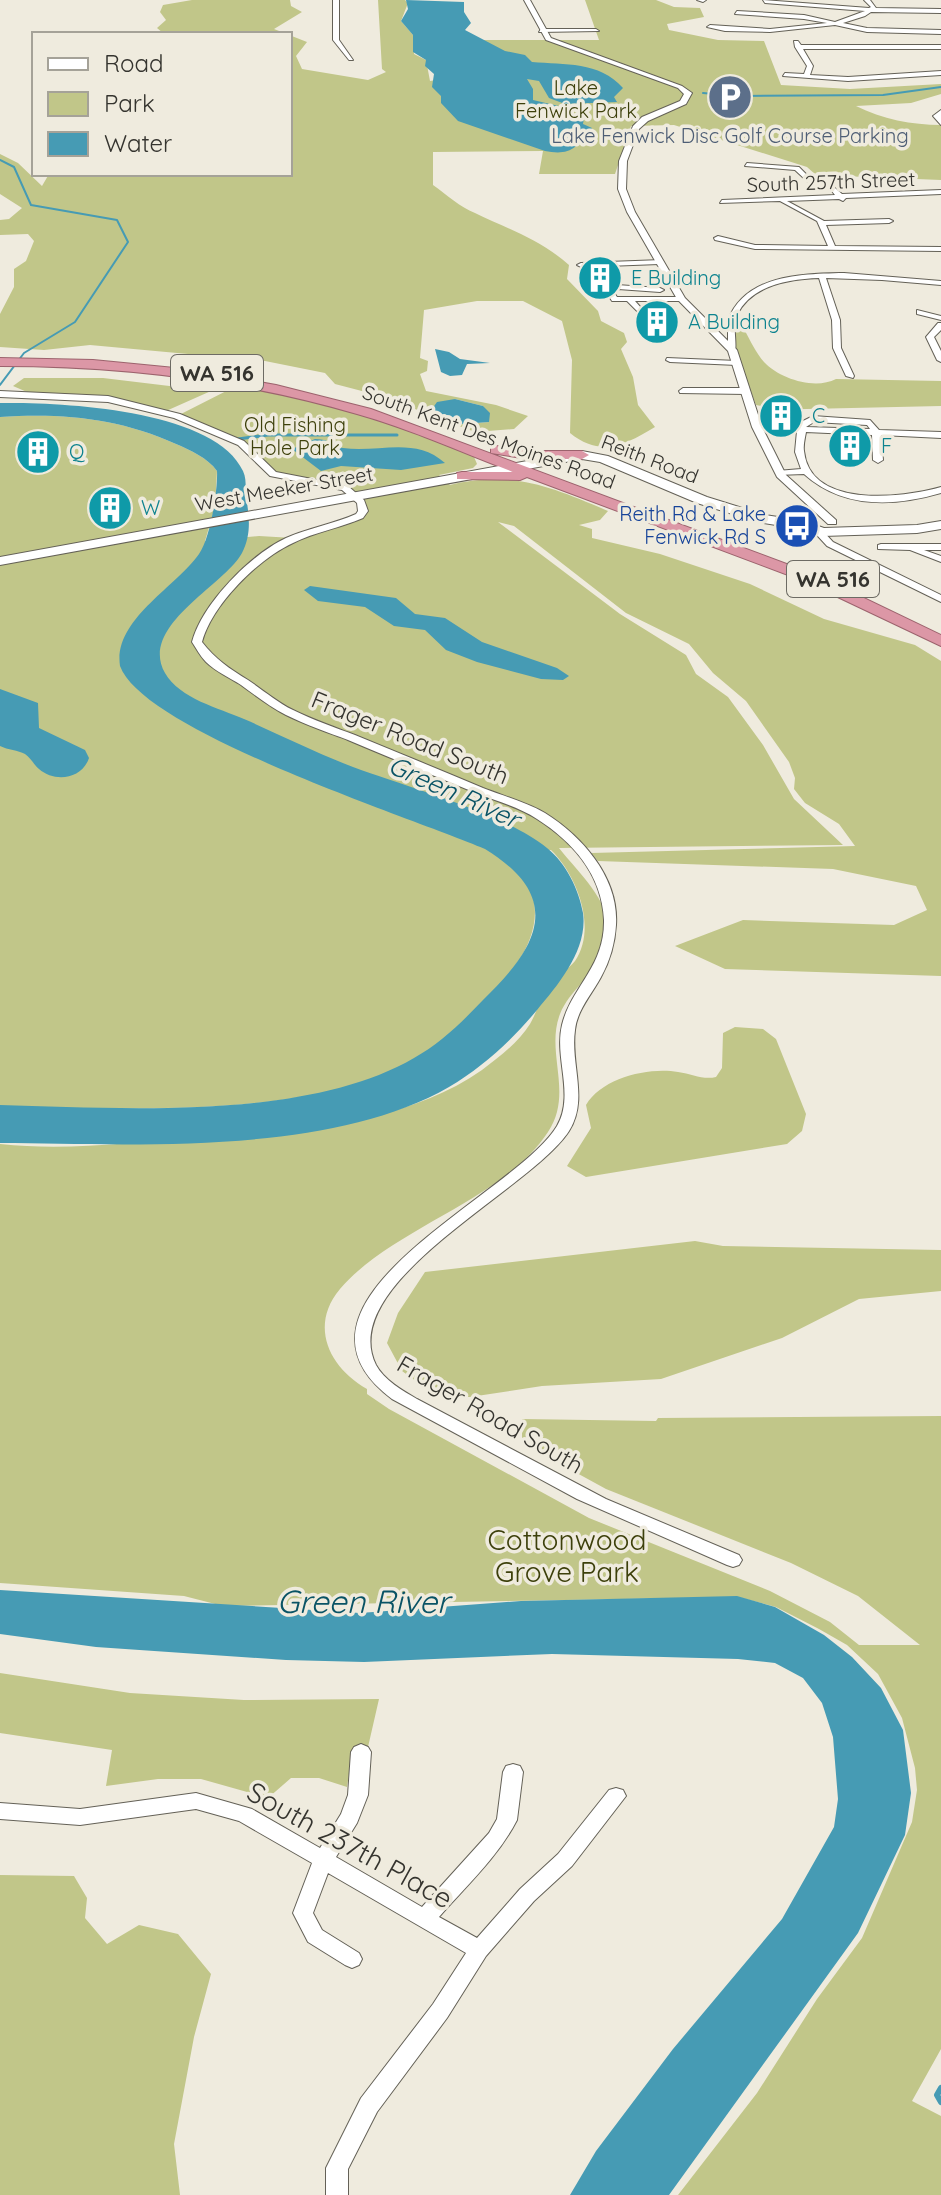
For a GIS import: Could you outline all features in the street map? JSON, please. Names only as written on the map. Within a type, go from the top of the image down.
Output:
[{"type":"highway","name":"South Kent Des Moines Road","points":[[0,359],[186,368],[301,388],[355,401],[572,484],[810,569],[941,630]]},
{"type":"highway","points":[[480,450],[528,455],[582,455]]},
{"type":"highway","points":[[462,476],[487,466],[480,450]]},
{"type":"highway","points":[[572,484],[560,467],[582,455]]},
{"type":"highway","points":[[462,476],[512,475],[572,484]]},
{"type":"highway","name":"South Kent Des Moines Road","points":[[572,484],[810,578],[941,641]]},
{"type":"main road","name":"Reith Road","points":[[521,465],[582,455],[603,459],[702,500],[757,517],[814,521],[835,531],[941,525]]},
{"type":"main road","name":"West Meeker Street","points":[[0,561],[521,465]]},
{"type":"street","points":[[336,0],[336,40],[351,59]]},
{"type":"street","points":[[527,0],[541,31],[554,42],[685,90],[687,99],[640,122],[630,141],[620,178],[631,212],[681,299],[701,323],[732,350]]},
{"type":"street","points":[[867,0],[873,4],[872,10]]},
{"type":"street","points":[[765,1],[872,10],[941,11]]},
{"type":"street","points":[[710,27],[735,31],[796,32],[857,18],[872,10]]},
{"type":"street","points":[[737,13],[794,16],[874,31],[941,32]]},
{"type":"street","points":[[541,31],[596,31]]},
{"type":"street","points":[[796,32],[798,47],[810,66],[806,77]]},
{"type":"street","points":[[798,47],[941,47]]},
{"type":"street","points":[[887,68],[903,74]]},
{"type":"street","points":[[785,75],[848,79],[941,73]]},
{"type":"street","points":[[941,112],[936,116],[941,123]]},
{"type":"street","points":[[747,165],[794,167],[810,181],[835,190],[843,199]]},
{"type":"street","name":"South 257th Street","points":[[722,202],[939,194]]},
{"type":"street","points":[[783,201],[822,223],[889,221]]},
{"type":"street","points":[[822,223],[832,247]]},
{"type":"street","points":[[718,238],[737,248],[941,249]]},
{"type":"street","points":[[581,265],[659,262]]},
{"type":"street","points":[[606,264],[629,287]]},
{"type":"street","points":[[939,597],[814,521],[780,473],[757,427],[729,339],[732,322],[743,298],[759,286],[822,276],[941,283]]},
{"type":"street","points":[[822,276],[836,320],[837,348],[850,376]]},
{"type":"street","points":[[660,290],[610,289],[615,299],[681,299]]},
{"type":"street","points":[[629,299],[647,319]]},
{"type":"street","points":[[920,312],[941,318]]},
{"type":"street","points":[[701,323],[732,322]]},
{"type":"street","points":[[941,325],[930,337],[941,360]]},
{"type":"street","points":[[670,360],[737,363]]},
{"type":"street","points":[[676,381],[691,403]]},
{"type":"street","points":[[683,391],[746,391]]},
{"type":"street","points":[[2,394],[108,399],[177,416],[241,443],[273,474],[338,486],[357,497]]},
{"type":"street","points":[[878,460],[876,432],[870,423],[813,419],[804,422],[801,454],[808,471],[838,493],[860,500],[896,501],[941,490]]},
{"type":"street","points":[[757,427],[941,435]]},
{"type":"street","points":[[780,473],[808,471]]},
{"type":"street","name":"Frager Road South","points":[[357,497],[363,511],[360,516],[284,542],[268,553],[202,621],[197,642],[210,660],[288,712],[342,736],[483,788],[550,822],[587,857],[603,884],[613,918],[602,962],[571,1013],[567,1033],[572,1088],[564,1127],[538,1155],[443,1228],[401,1269],[369,1312],[361,1331],[362,1350],[368,1366],[383,1381],[432,1413],[599,1503],[733,1560]]},
{"type":"street","points":[[881,547],[941,547]]},
{"type":"street","points":[[912,548],[941,559]]},
{"type":"street","points":[[352,1959],[315,1936],[303,1913],[322,1862],[350,1817],[358,1795],[361,1752]]},
{"type":"street","points":[[426,1917],[496,1839],[507,1820],[513,1772]]},
{"type":"street","points":[[337,2195],[337,2168],[369,2105],[440,2011],[479,1950],[527,1895],[565,1860],[616,1796]]},
{"type":"street","name":"South 237th Place","points":[[0,1811],[80,1817],[196,1801],[245,1815],[479,1950]]},
{"type":"green space","points":[[192,0],[290,0],[291,6],[302,12],[274,29],[282,32],[162,32],[157,28],[166,20],[160,12],[163,5]]},
{"type":"green space","name":"Lake Fenwick Park","points":[[378,0],[405,0],[408,3],[401,21],[414,36],[414,54],[426,60],[430,81],[436,80],[437,40],[599,40],[585,0],[656,0],[674,7],[700,8],[704,17],[667,24],[669,30],[718,40],[764,41],[781,85],[850,89],[941,84],[941,94],[911,103],[856,106],[897,120],[941,125],[941,180],[816,175],[807,167],[674,125],[631,126],[615,174],[539,174],[543,151],[433,152],[433,185],[464,208],[558,256],[569,265],[567,279],[598,311],[601,321],[624,333],[627,342],[621,349],[633,377],[638,405],[655,427],[612,446],[592,445],[570,433],[572,360],[562,321],[523,301],[477,301],[424,310],[420,358],[428,361],[427,371],[420,374],[426,391],[496,405],[528,416],[514,429],[475,432],[381,396],[335,384],[325,373],[265,361],[90,345],[44,350],[0,347],[0,314],[14,287],[14,269],[26,261],[34,241],[28,234],[0,235],[0,220],[9,219],[22,208],[0,194],[0,154],[18,163],[42,186],[48,176],[292,176],[292,36],[307,42],[296,56],[302,69],[368,80],[386,72],[382,69]],"holes":[[[455,399],[483,406],[489,422],[463,424],[436,415]]]},
{"type":"green space","points":[[736,328],[744,329],[764,362],[788,378],[808,383],[836,379],[941,381],[941,406],[762,410],[767,407],[756,405],[736,352]]},
{"type":"green space","points":[[24,378],[103,378],[211,391],[166,411],[106,398],[27,392],[13,386]]},
{"type":"green space","points":[[244,382],[341,405],[472,452],[477,464],[473,468],[439,475],[450,485],[493,479],[550,488],[608,511],[600,520],[579,525],[592,529],[592,538],[660,554],[750,584],[824,619],[915,645],[941,661],[941,976],[725,969],[675,946],[743,920],[894,925],[927,910],[916,886],[833,869],[598,861],[591,853],[855,846],[839,824],[805,803],[794,789],[795,778],[789,762],[746,701],[713,673],[689,644],[626,613],[514,526],[498,522],[620,614],[686,655],[696,674],[728,697],[763,745],[794,799],[843,845],[559,848],[600,901],[609,926],[609,940],[606,955],[569,998],[560,1014],[555,1043],[559,1103],[548,1132],[528,1156],[504,1177],[362,1267],[331,1303],[325,1331],[328,1345],[342,1369],[367,1389],[367,1394],[389,1409],[589,1518],[770,1591],[830,1622],[859,1645],[920,1645],[858,1596],[791,1563],[606,1489],[522,1443],[522,1419],[656,1421],[658,1418],[941,1416],[941,2049],[912,2101],[941,2116],[941,2195],[678,2195],[757,2093],[817,1999],[862,1938],[912,1822],[917,1790],[915,1768],[902,1718],[878,1674],[847,1645],[776,1607],[738,1597],[223,1606],[184,1596],[0,1583],[0,1144],[48,1147],[97,1145],[268,1131],[343,1122],[416,1104],[482,1070],[514,1043],[530,1024],[554,978],[575,961],[582,947],[584,917],[581,902],[569,873],[551,850],[487,849],[525,880],[534,903],[533,928],[524,952],[495,991],[421,1058],[361,1083],[260,1103],[208,1107],[0,1109],[0,417],[68,417],[111,423],[154,435],[198,455],[217,471],[215,507],[205,541],[259,536],[293,538],[360,516],[361,502],[345,488],[280,477],[241,443],[177,416]]},
{"type":"green space","points":[[735,1027],[763,1029],[776,1039],[806,1114],[802,1131],[787,1144],[586,1177],[567,1166],[591,1128],[586,1105],[593,1096],[614,1081],[640,1073],[666,1071],[716,1077],[722,1068],[723,1033]]},
{"type":"green space","points":[[695,1241],[723,1246],[941,1250],[941,1291],[859,1299],[782,1338],[661,1379],[542,1386],[470,1397],[438,1397],[402,1371],[387,1343],[398,1313],[425,1272]]},
{"type":"green space","points":[[0,1673],[130,1693],[244,1700],[379,1699],[368,1747],[353,1747],[347,1787],[319,1778],[291,1778],[268,1798],[201,1779],[158,1779],[106,1786],[112,1750],[0,1733]]},
{"type":"green space","points":[[0,1875],[74,1876],[87,1898],[85,1918],[107,1944],[139,1925],[178,1934],[211,1974],[194,2037],[174,2144],[180,2195],[0,2195]]},
{"type":"water","points":[[406,0],[464,2],[464,12],[471,23],[465,30],[505,51],[525,55],[532,62],[581,66],[603,73],[623,88],[614,97],[617,102],[565,104],[549,98],[539,81],[527,79],[533,89],[533,100],[563,107],[559,110],[584,118],[583,124],[592,128],[586,135],[572,139],[576,146],[561,152],[545,151],[458,121],[441,103],[441,96],[432,87],[434,74],[425,66],[426,60],[413,52],[413,35],[401,21],[408,9]]},
{"type":"water","points":[[435,349],[449,352],[460,359],[490,363],[467,364],[462,375],[450,376],[441,372]]},
{"type":"water","points":[[455,399],[483,406],[490,413],[489,422],[463,424],[430,412],[437,402]]},
{"type":"water","points":[[0,403],[59,404],[133,413],[202,434],[227,450],[245,477],[249,518],[247,538],[242,553],[233,565],[187,607],[163,639],[160,656],[165,673],[172,682],[201,702],[326,756],[506,823],[547,848],[566,869],[583,913],[581,940],[576,953],[563,977],[527,1021],[474,1071],[449,1087],[401,1109],[347,1125],[290,1135],[170,1144],[0,1143],[0,1105],[101,1108],[212,1106],[321,1092],[370,1078],[424,1052],[467,1016],[517,962],[533,931],[535,916],[534,903],[521,878],[485,849],[284,771],[177,718],[140,692],[120,666],[120,649],[136,619],[188,567],[203,547],[212,514],[217,471],[193,452],[133,428],[68,417],[0,417]]},
{"type":"water","points":[[315,439],[343,448],[421,450],[445,463],[401,470],[341,466],[321,471],[292,449]]},
{"type":"water","points":[[310,586],[396,598],[415,614],[445,618],[482,642],[557,668],[569,676],[563,680],[541,679],[477,662],[446,650],[425,630],[394,626],[365,607],[318,601],[304,590]]},
{"type":"water","points":[[0,689],[38,703],[39,728],[85,750],[89,758],[80,771],[67,777],[53,776],[39,769],[25,754],[0,746]]},
{"type":"water","points":[[0,1590],[360,1613],[521,1601],[737,1596],[775,1607],[824,1635],[852,1657],[881,1688],[903,1730],[911,1793],[905,1835],[858,1933],[669,2195],[570,2195],[596,2151],[673,2049],[782,1919],[834,1827],[838,1799],[833,1737],[822,1703],[803,1678],[775,1663],[738,1659],[552,1654],[364,1662],[96,1647],[0,1634]]},
{"type":"waterway","points":[[743,96],[883,95],[941,87]]},
{"type":"waterway","points":[[703,93],[736,96]]},
{"type":"waterway","points":[[0,160],[14,167],[31,205],[117,220],[128,242],[75,322],[24,353],[0,385]]},
{"type":"waterway","points":[[238,439],[268,435],[397,435]]},
{"type":"waterway","points":[[941,2088],[937,2095],[941,2102]]},
{"type":"place","name":"Lake Fenwick Disc Golf Course Parking","points":[[730,97]]},
{"type":"place","name":"E Building","points":[[600,278]]},
{"type":"place","name":"A Building","points":[[657,322]]},
{"type":"place","name":"C","points":[[781,416]]},
{"type":"place","name":"F","points":[[850,446]]},
{"type":"place","name":"Q","points":[[38,452]]},
{"type":"place","name":"W","points":[[110,508]]},
{"type":"place","name":"Reith Rd & Lake Fenwick Rd S","points":[[797,526]]},
{"type":"park label","name":"Old Fishing Hole Park","points":[[295,436]]},
{"type":"park label","name":"Cottonwood Grove Park","points":[[567,1556]]},
{"type":"water label","name":"Green River","points":[[454,792]]},
{"type":"water label","name":"Green River","points":[[363,1602]]}]
